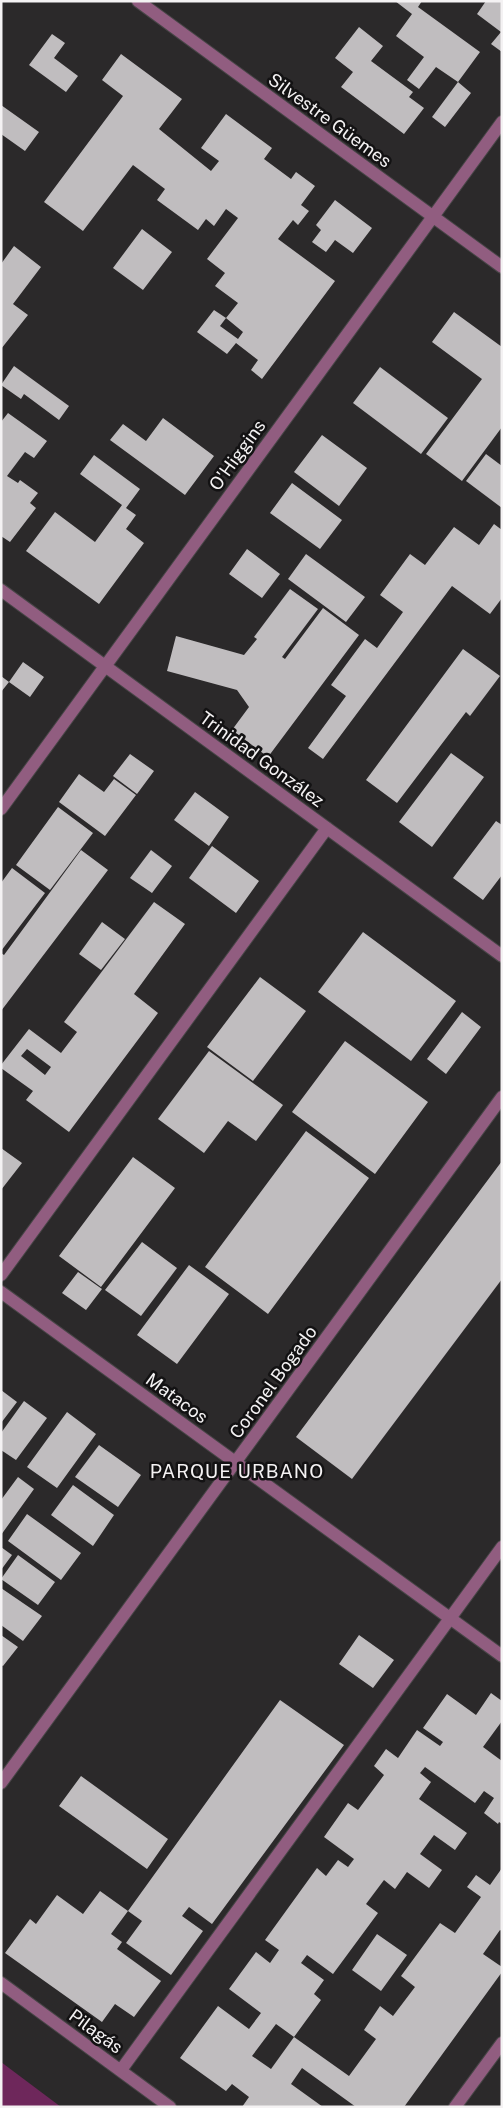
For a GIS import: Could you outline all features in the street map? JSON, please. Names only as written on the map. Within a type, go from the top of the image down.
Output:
[{"type":"street","name":"Silvestre Güemes","points":[[138,1],[502,267]]},
{"type":"street","name":"O'Higgins","points":[[1,809],[502,122]]},
{"type":"street","name":"Trinidad González","points":[[1,590],[502,956]]},
{"type":"street","points":[[1,1275],[327,828]]},
{"type":"street","name":"Coronel Bogado","points":[[1,1784],[502,1098]]},
{"type":"street","name":"Matacos","points":[[1,1292],[502,1656]]},
{"type":"street","points":[[120,2070],[502,1547]]},
{"type":"street","name":"Pilagás","points":[[1,1983],[170,2107]]},
{"type":"street","points":[[455,2107],[502,2043]]},
{"type":"shaded area","points":[[1,2062],[61,2107],[1,2107]]},
{"type":"building","points":[[395,1],[422,1],[418,7],[480,52],[458,82],[436,67],[419,89],[407,80],[424,57],[396,36],[412,14]]},
{"type":"building","points":[[486,1],[502,1],[502,52],[491,44],[501,32],[477,14]]},
{"type":"building","points":[[359,27],[383,46],[371,61],[413,92],[409,97],[424,108],[404,134],[341,87],[353,72],[335,58]]},
{"type":"building","points":[[52,34],[65,43],[54,58],[78,76],[66,92],[29,65]]},
{"type":"building","points":[[121,54],[182,99],[159,129],[211,171],[219,161],[201,148],[226,114],[272,148],[264,159],[291,179],[296,172],[315,186],[301,205],[309,211],[298,225],[293,220],[278,239],[335,281],[262,379],[251,370],[258,360],[236,343],[227,354],[197,332],[214,310],[226,318],[238,303],[215,286],[225,273],[207,259],[238,218],[226,209],[214,226],[206,219],[198,230],[157,200],[165,189],[133,165],[83,231],[44,202],[123,96],[102,80]],"holes":[[[226,318],[243,332],[238,339],[220,326]]]},
{"type":"building","points":[[458,82],[471,93],[445,127],[432,117]]},
{"type":"building","points":[[1,105],[39,132],[25,151],[1,134]]},
{"type":"building","points":[[335,200],[372,228],[353,253],[335,240],[326,252],[312,242],[321,230],[316,225]]},
{"type":"building","points":[[142,229],[172,252],[143,290],[113,268]]},
{"type":"building","points":[[14,246],[41,267],[13,304],[28,315],[1,349],[1,264]]},
{"type":"building","points":[[454,312],[502,347],[502,427],[462,481],[426,454],[482,379],[432,342]]},
{"type":"building","points":[[14,366],[69,406],[59,420],[24,394],[21,399],[1,385]]},
{"type":"building","points":[[380,367],[448,418],[421,454],[353,403]]},
{"type":"building","points":[[8,413],[47,441],[34,458],[25,452],[7,476],[18,483],[20,480],[38,493],[30,503],[36,508],[10,542],[1,536],[1,422]]},
{"type":"building","points":[[163,418],[214,456],[185,495],[110,440],[123,424],[146,441]]},
{"type":"building","points":[[322,435],[367,468],[339,506],[294,472]]},
{"type":"building","points":[[486,454],[502,466],[502,508],[466,481]]},
{"type":"building","points":[[94,455],[140,489],[126,508],[136,515],[126,529],[144,543],[99,604],[26,551],[55,512],[95,542],[122,505],[80,474]]},
{"type":"building","points":[[292,483],[342,520],[320,549],[270,513]]},
{"type":"building","points":[[494,524],[502,530],[502,598],[490,614],[452,586],[323,759],[308,748],[346,696],[331,685],[365,639],[377,648],[403,612],[380,595],[410,554],[425,565],[454,527],[479,545]]},
{"type":"building","points":[[247,549],[280,574],[262,598],[229,574]]},
{"type":"building","points":[[306,554],[365,597],[346,622],[288,579]]},
{"type":"building","points":[[290,589],[318,609],[282,657],[285,659],[323,608],[359,635],[268,757],[232,730],[249,707],[237,690],[167,671],[176,636],[244,655],[257,639],[254,637]]},
{"type":"building","points":[[463,649],[500,676],[470,716],[466,712],[397,803],[366,780]]},
{"type":"building","points":[[23,662],[44,677],[30,697],[9,682]]},
{"type":"building","points":[[1,676],[9,682],[1,692]]},
{"type":"building","points":[[451,753],[484,777],[432,847],[399,822]]},
{"type":"building","points":[[130,754],[154,771],[137,794],[113,776]]},
{"type":"building","points":[[79,774],[104,792],[114,779],[136,795],[105,836],[59,802]]},
{"type":"building","points":[[195,792],[229,817],[209,846],[174,820]]},
{"type":"building","points":[[58,807],[93,833],[50,890],[16,865]]},
{"type":"building","points":[[496,821],[502,825],[502,875],[483,900],[453,878]]},
{"type":"building","points":[[212,846],[259,881],[236,913],[189,878]]},
{"type":"building","points":[[81,850],[108,870],[1,1011],[1,953],[4,955]]},
{"type":"building","points":[[151,850],[172,866],[152,893],[130,878]]},
{"type":"building","points":[[12,868],[45,893],[1,951],[1,883]]},
{"type":"building","points":[[154,902],[185,924],[134,994],[158,1013],[69,1132],[26,1100],[33,1091],[1,1068],[1,1065],[29,1029],[61,1053],[77,1032],[64,1022]],"holes":[[[27,1049],[51,1067],[45,1075],[21,1056]]]},
{"type":"building","points":[[102,922],[125,939],[101,970],[79,954]]},
{"type":"building","points":[[363,932],[456,1001],[411,1061],[318,992]]},
{"type":"building","points":[[260,977],[306,1011],[253,1081],[207,1047]]},
{"type":"building","points":[[462,1012],[481,1027],[446,1074],[427,1059]]},
{"type":"building","points":[[345,1041],[428,1102],[375,1174],[292,1112]]},
{"type":"building","points":[[209,1051],[283,1105],[256,1141],[228,1121],[204,1153],[158,1119]]},
{"type":"building","points":[[306,1131],[369,1178],[268,1314],[205,1267]]},
{"type":"building","points":[[1,1148],[22,1163],[1,1190]]},
{"type":"building","points":[[133,1157],[175,1188],[101,1287],[59,1256]]},
{"type":"building","points":[[502,1161],[502,1279],[352,1479],[296,1437]]},
{"type":"building","points":[[142,1242],[177,1268],[141,1316],[105,1290]]},
{"type":"building","points":[[189,1265],[229,1294],[177,1364],[137,1335]]},
{"type":"building","points":[[78,1272],[102,1289],[86,1310],[62,1293]]},
{"type":"building","points":[[1,1390],[17,1402],[1,1423]]},
{"type":"building","points":[[24,1401],[47,1418],[16,1460],[1,1450],[1,1433]]},
{"type":"building","points":[[67,1412],[96,1434],[57,1488],[27,1467]]},
{"type":"building","points":[[99,1445],[141,1475],[118,1507],[75,1477]]},
{"type":"building","points":[[18,1477],[34,1489],[1,1535],[1,1500]]},
{"type":"building","points":[[73,1485],[114,1515],[93,1546],[51,1515]]},
{"type":"building","points":[[27,1514],[81,1553],[61,1580],[8,1541]]},
{"type":"building","points":[[1,1547],[12,1555],[1,1570]]},
{"type":"building","points":[[18,1555],[55,1582],[38,1605],[1,1579]]},
{"type":"building","points":[[1,1588],[42,1616],[23,1641],[1,1625]]},
{"type":"building","points":[[1,1635],[18,1647],[3,1666],[1,1665]]},
{"type":"building","points":[[359,1635],[394,1660],[373,1688],[339,1664]]},
{"type":"building","points":[[491,1693],[502,1701],[502,1721],[483,1747],[502,1761],[502,1824],[499,1822],[498,1824],[484,1813],[494,1798],[484,1791],[475,1803],[425,1767],[420,1773],[431,1782],[419,1799],[467,1833],[455,1850],[434,1835],[420,1854],[442,1870],[429,1888],[407,1872],[395,1889],[384,1880],[366,1904],[378,1913],[333,1974],[307,1955],[301,1963],[324,1980],[314,1994],[321,2000],[294,2037],[349,2076],[376,2039],[364,2030],[380,2006],[393,2016],[415,1987],[401,1976],[440,1923],[455,1933],[481,1897],[467,1887],[476,1875],[490,1885],[502,1868],[502,1931],[500,1930],[483,1954],[502,1967],[502,1972],[404,2107],[356,2107],[302,2068],[291,2084],[323,2107],[242,2107],[249,2097],[232,2084],[226,2091],[180,2058],[218,2006],[249,2029],[261,2013],[229,1989],[256,1952],[270,1963],[279,1950],[265,1940],[317,1868],[326,1876],[338,1860],[348,1867],[354,1859],[324,1837],[348,1803],[358,1810],[384,1775],[374,1766],[386,1749],[398,1758],[417,1730],[440,1746],[443,1742],[423,1728],[447,1694],[476,1715]],"holes":[[[276,2024],[294,2037],[271,2069],[252,2056]]]},
{"type":"building","points":[[280,1700],[344,1745],[212,1924],[189,1907],[182,1916],[203,1931],[171,1975],[126,1943],[142,1921],[128,1911]]},
{"type":"building","points":[[81,1776],[168,1839],[147,1869],[59,1806]]},
{"type":"building","points":[[100,1891],[128,1911],[111,1934],[122,1942],[117,1949],[161,1981],[134,2017],[115,2004],[102,2022],[5,1953],[30,1919],[36,1924],[57,1895],[83,1914]]},
{"type":"building","points":[[377,1934],[407,1955],[381,1991],[352,1970]]},
{"type":"district","name":"PARQUE URBANO","points":[[237,1471]]}]
